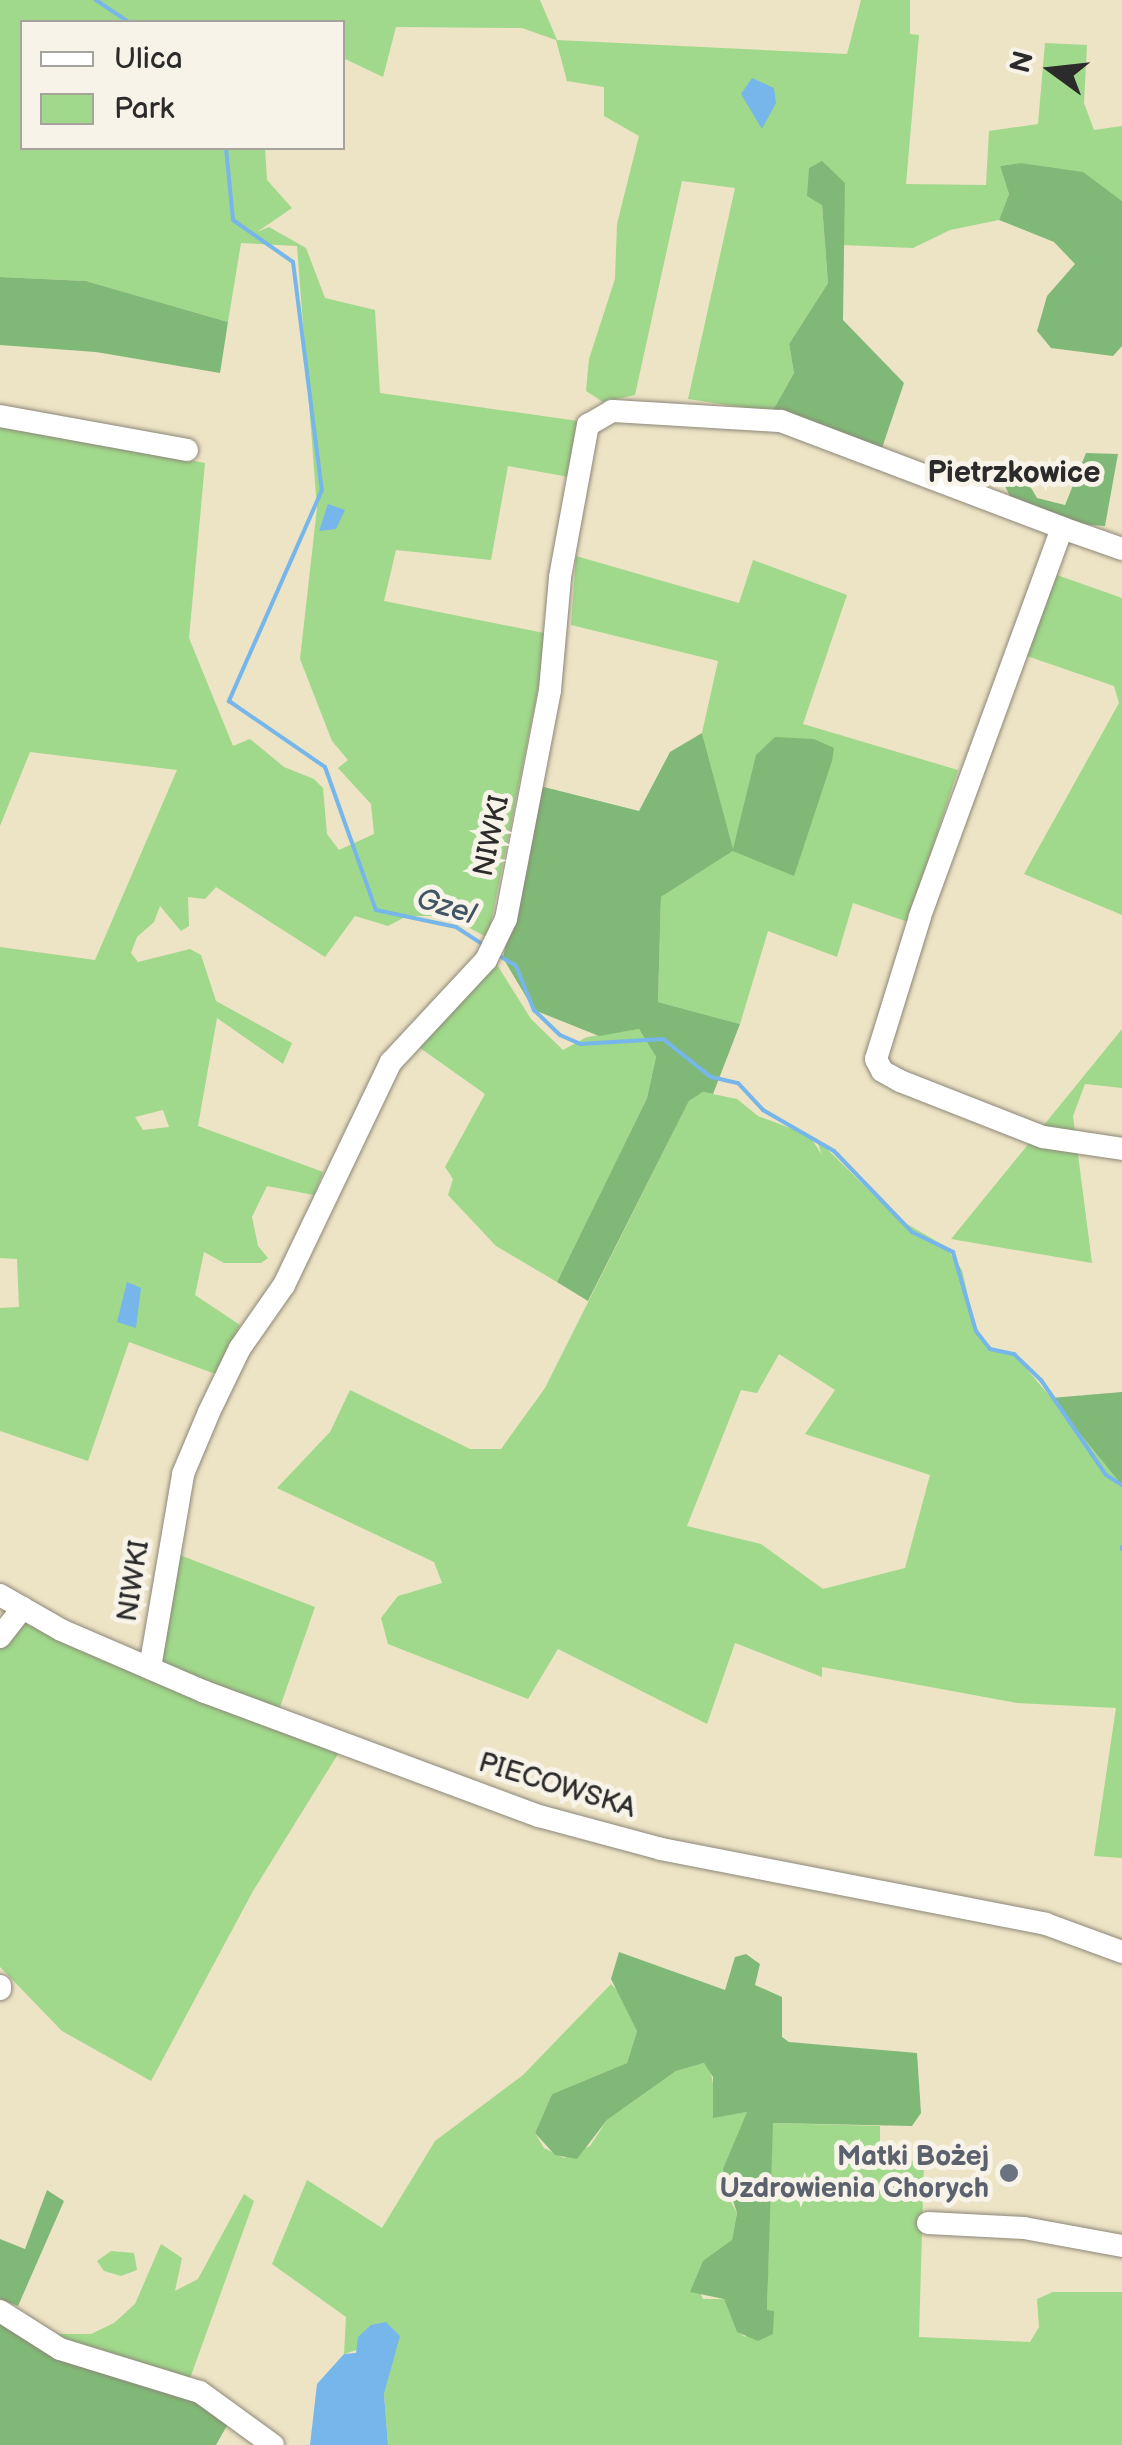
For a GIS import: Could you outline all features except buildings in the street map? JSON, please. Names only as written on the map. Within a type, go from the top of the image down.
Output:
[{"type":"street","name":"NIWKI","points":[[150,1668],[182,1474],[209,1412],[240,1348],[284,1285],[391,1062],[492,952],[544,725],[582,444],[596,414],[683,412],[781,422],[1122,549]]},
{"type":"street","points":[[0,416],[187,450]]},
{"type":"street","points":[[1062,528],[920,916],[876,1059],[882,1071],[900,1081],[1043,1138],[1122,1149]]},
{"type":"street","name":"PIECOWSKA","points":[[0,1596],[150,1668],[362,1754],[594,1833],[1046,1924],[1122,1952]]},
{"type":"street","points":[[0,1637],[23,1608]]},
{"type":"street","points":[[928,2223],[1024,2228],[1122,2246]]},
{"type":"street","points":[[0,2311],[60,2349],[200,2392],[273,2445]]},
{"type":"green space","points":[[0,0],[540,0],[557,40],[847,54],[861,0],[910,0],[910,34],[919,35],[906,184],[986,185],[989,131],[1038,124],[1045,43],[1087,45],[1084,103],[1094,130],[1122,126],[1122,201],[1020,163],[1000,166],[1009,194],[999,220],[950,230],[913,248],[842,245],[845,183],[822,205],[828,283],[789,344],[794,373],[772,412],[688,399],[735,188],[682,181],[635,395],[603,402],[586,391],[589,359],[615,279],[617,224],[639,136],[604,116],[604,87],[567,81],[556,40],[522,28],[396,27],[383,77],[345,59],[345,20],[20,20],[20,150],[265,150],[267,180],[292,208],[257,232],[269,227],[306,248],[325,298],[375,310],[380,393],[578,421],[569,477],[508,466],[491,560],[396,550],[384,601],[549,634],[488,938],[448,916],[407,916],[388,926],[355,916],[325,957],[216,887],[205,899],[188,897],[189,926],[181,931],[160,906],[154,922],[137,937],[131,953],[138,962],[190,949],[201,955],[216,1001],[292,1043],[283,1064],[217,1018],[198,1126],[323,1172],[314,1195],[267,1186],[252,1217],[258,1246],[268,1258],[261,1263],[224,1263],[204,1252],[195,1295],[240,1325],[218,1375],[129,1342],[88,1461],[0,1431],[0,1308],[19,1307],[17,1259],[0,1258],[0,947],[95,960],[177,770],[30,752],[0,826],[0,423],[205,463],[189,638],[233,746],[250,739],[284,767],[314,779],[323,788],[327,834],[339,850],[374,834],[371,804],[338,768],[348,760],[332,741],[300,659],[317,508],[297,246],[241,243],[228,322],[86,281],[0,277]],"holes":[[[163,1110],[169,1127],[143,1130],[135,1117]]]},
{"type":"green space","points":[[822,161],[845,183],[843,320],[904,383],[881,451],[772,412],[794,373],[789,344],[828,283],[822,205],[807,196],[809,168]]},
{"type":"green space","points":[[1020,163],[1083,172],[1122,201],[1122,346],[1113,356],[1051,348],[1037,331],[1047,296],[1075,264],[1054,242],[999,220],[1009,194],[1000,166]]},
{"type":"green space","points":[[0,277],[86,281],[228,322],[220,373],[96,352],[0,345]]},
{"type":"green space","points":[[1086,453],[1118,454],[1105,526],[1063,523],[1013,503],[1005,486],[1027,481],[1037,498],[1065,505]]},
{"type":"green space","points":[[576,556],[739,603],[753,560],[847,595],[803,724],[958,770],[908,922],[853,903],[837,957],[768,931],[740,1024],[658,1002],[661,897],[733,851],[702,733],[718,661],[571,625]]},
{"type":"green space","points":[[1057,575],[1122,598],[1122,915],[1024,874],[1119,703],[1114,686],[1024,655]]},
{"type":"green space","points":[[702,733],[733,849],[756,755],[775,737],[814,739],[834,748],[832,761],[794,876],[733,851],[661,897],[658,1002],[740,1024],[713,1094],[703,1092],[689,1101],[588,1301],[557,1282],[647,1098],[656,1057],[639,1029],[599,1036],[534,1010],[503,958],[540,786],[639,811],[670,752]]},
{"type":"green space","points":[[496,963],[531,1019],[563,1050],[587,1037],[639,1029],[656,1057],[647,1098],[557,1282],[496,1246],[448,1195],[453,1179],[445,1167],[485,1094],[413,1043]]},
{"type":"green space","points":[[1122,1029],[1122,1088],[1085,1084],[1073,1116],[1092,1263],[951,1239]]},
{"type":"green space","points":[[703,1092],[737,1099],[758,1116],[809,1135],[822,1155],[816,1138],[898,1219],[945,1246],[962,1270],[976,1331],[990,1349],[1014,1354],[1122,1482],[1122,1858],[1094,1856],[1116,1708],[1017,1703],[822,1667],[822,1677],[735,1643],[707,1724],[558,1649],[528,1699],[388,1644],[381,1618],[398,1596],[442,1583],[434,1562],[277,1488],[330,1432],[350,1390],[470,1449],[501,1449],[545,1388],[689,1101]],"holes":[[[779,1354],[835,1390],[805,1434],[930,1475],[905,1568],[823,1589],[761,1544],[687,1526],[741,1390],[757,1393]]]},
{"type":"green space","points":[[1122,1392],[1122,1485],[1051,1398]]},
{"type":"green space","points":[[177,1554],[315,1607],[280,1707],[338,1754],[253,1891],[151,2081],[62,2031],[0,1967],[0,1638],[23,1608],[151,1656]]},
{"type":"green space","points":[[619,1952],[725,1990],[735,1957],[746,1954],[760,1964],[755,1985],[782,1997],[782,2037],[789,2042],[917,2053],[921,2113],[912,2126],[773,2123],[767,2310],[774,2311],[773,2334],[758,2341],[737,2332],[724,2299],[690,2292],[703,2261],[732,2240],[737,2213],[723,2169],[747,2112],[713,2118],[713,2077],[704,2063],[676,2071],[607,2120],[577,2159],[555,2155],[535,2133],[552,2094],[627,2063],[637,2031],[611,1979]]},
{"type":"green space","points":[[611,1984],[627,2001],[637,2031],[627,2063],[552,2094],[535,2133],[544,2148],[564,2158],[590,2146],[607,2120],[676,2071],[704,2063],[710,2069],[720,2116],[747,2112],[723,2187],[737,2213],[732,2240],[695,2281],[703,2299],[724,2299],[737,2331],[745,2337],[767,2310],[772,2123],[880,2126],[880,2160],[924,2161],[919,2337],[1030,2342],[1039,2327],[1037,2299],[1053,2292],[1122,2292],[1122,2445],[388,2445],[384,2394],[399,2336],[344,2354],[346,2317],[272,2264],[307,2180],[382,2228],[435,2141],[523,2075]]},
{"type":"green space","points":[[47,2190],[64,2201],[18,2306],[0,2299],[0,2239],[25,2249]]},
{"type":"green space","points":[[244,2194],[254,2201],[184,2395],[48,2347],[60,2334],[91,2334],[114,2323],[135,2304],[161,2244],[182,2258],[175,2291],[198,2279]]},
{"type":"green space","points":[[111,2251],[134,2253],[137,2270],[121,2276],[104,2271],[97,2261]]},
{"type":"green space","points":[[0,2318],[198,2400],[229,2422],[216,2445],[0,2445]]},
{"type":"water","points":[[752,78],[774,88],[776,103],[762,129],[741,94]]},
{"type":"water","points":[[328,504],[345,510],[336,529],[319,531]]},
{"type":"water","points":[[127,1282],[141,1288],[136,1328],[117,1322]]},
{"type":"water","points":[[386,2322],[400,2336],[384,2394],[388,2445],[310,2445],[317,2384],[344,2354],[356,2353],[358,2337],[371,2325]]},
{"type":"waterway","name":"Gzel","points":[[96,0],[126,20]]},
{"type":"waterway","name":"Gzel","points":[[226,150],[233,220],[293,262],[322,490],[229,701],[325,767],[376,910],[456,927],[482,944]]},
{"type":"waterway","name":"Gzel","points":[[498,955],[516,966],[534,1010],[560,1035],[580,1044],[663,1039],[711,1077],[738,1083],[763,1110],[834,1151],[912,1232],[953,1252],[976,1331],[990,1349],[1014,1354],[1041,1380],[1106,1475],[1122,1485]]},
{"type":"place","name":"Matki Bożej Uzdrowienia Chorych","points":[[1009,2173]]},
{"type":"district","name":"Pietrzkowice","points":[[1014,473]]}]
